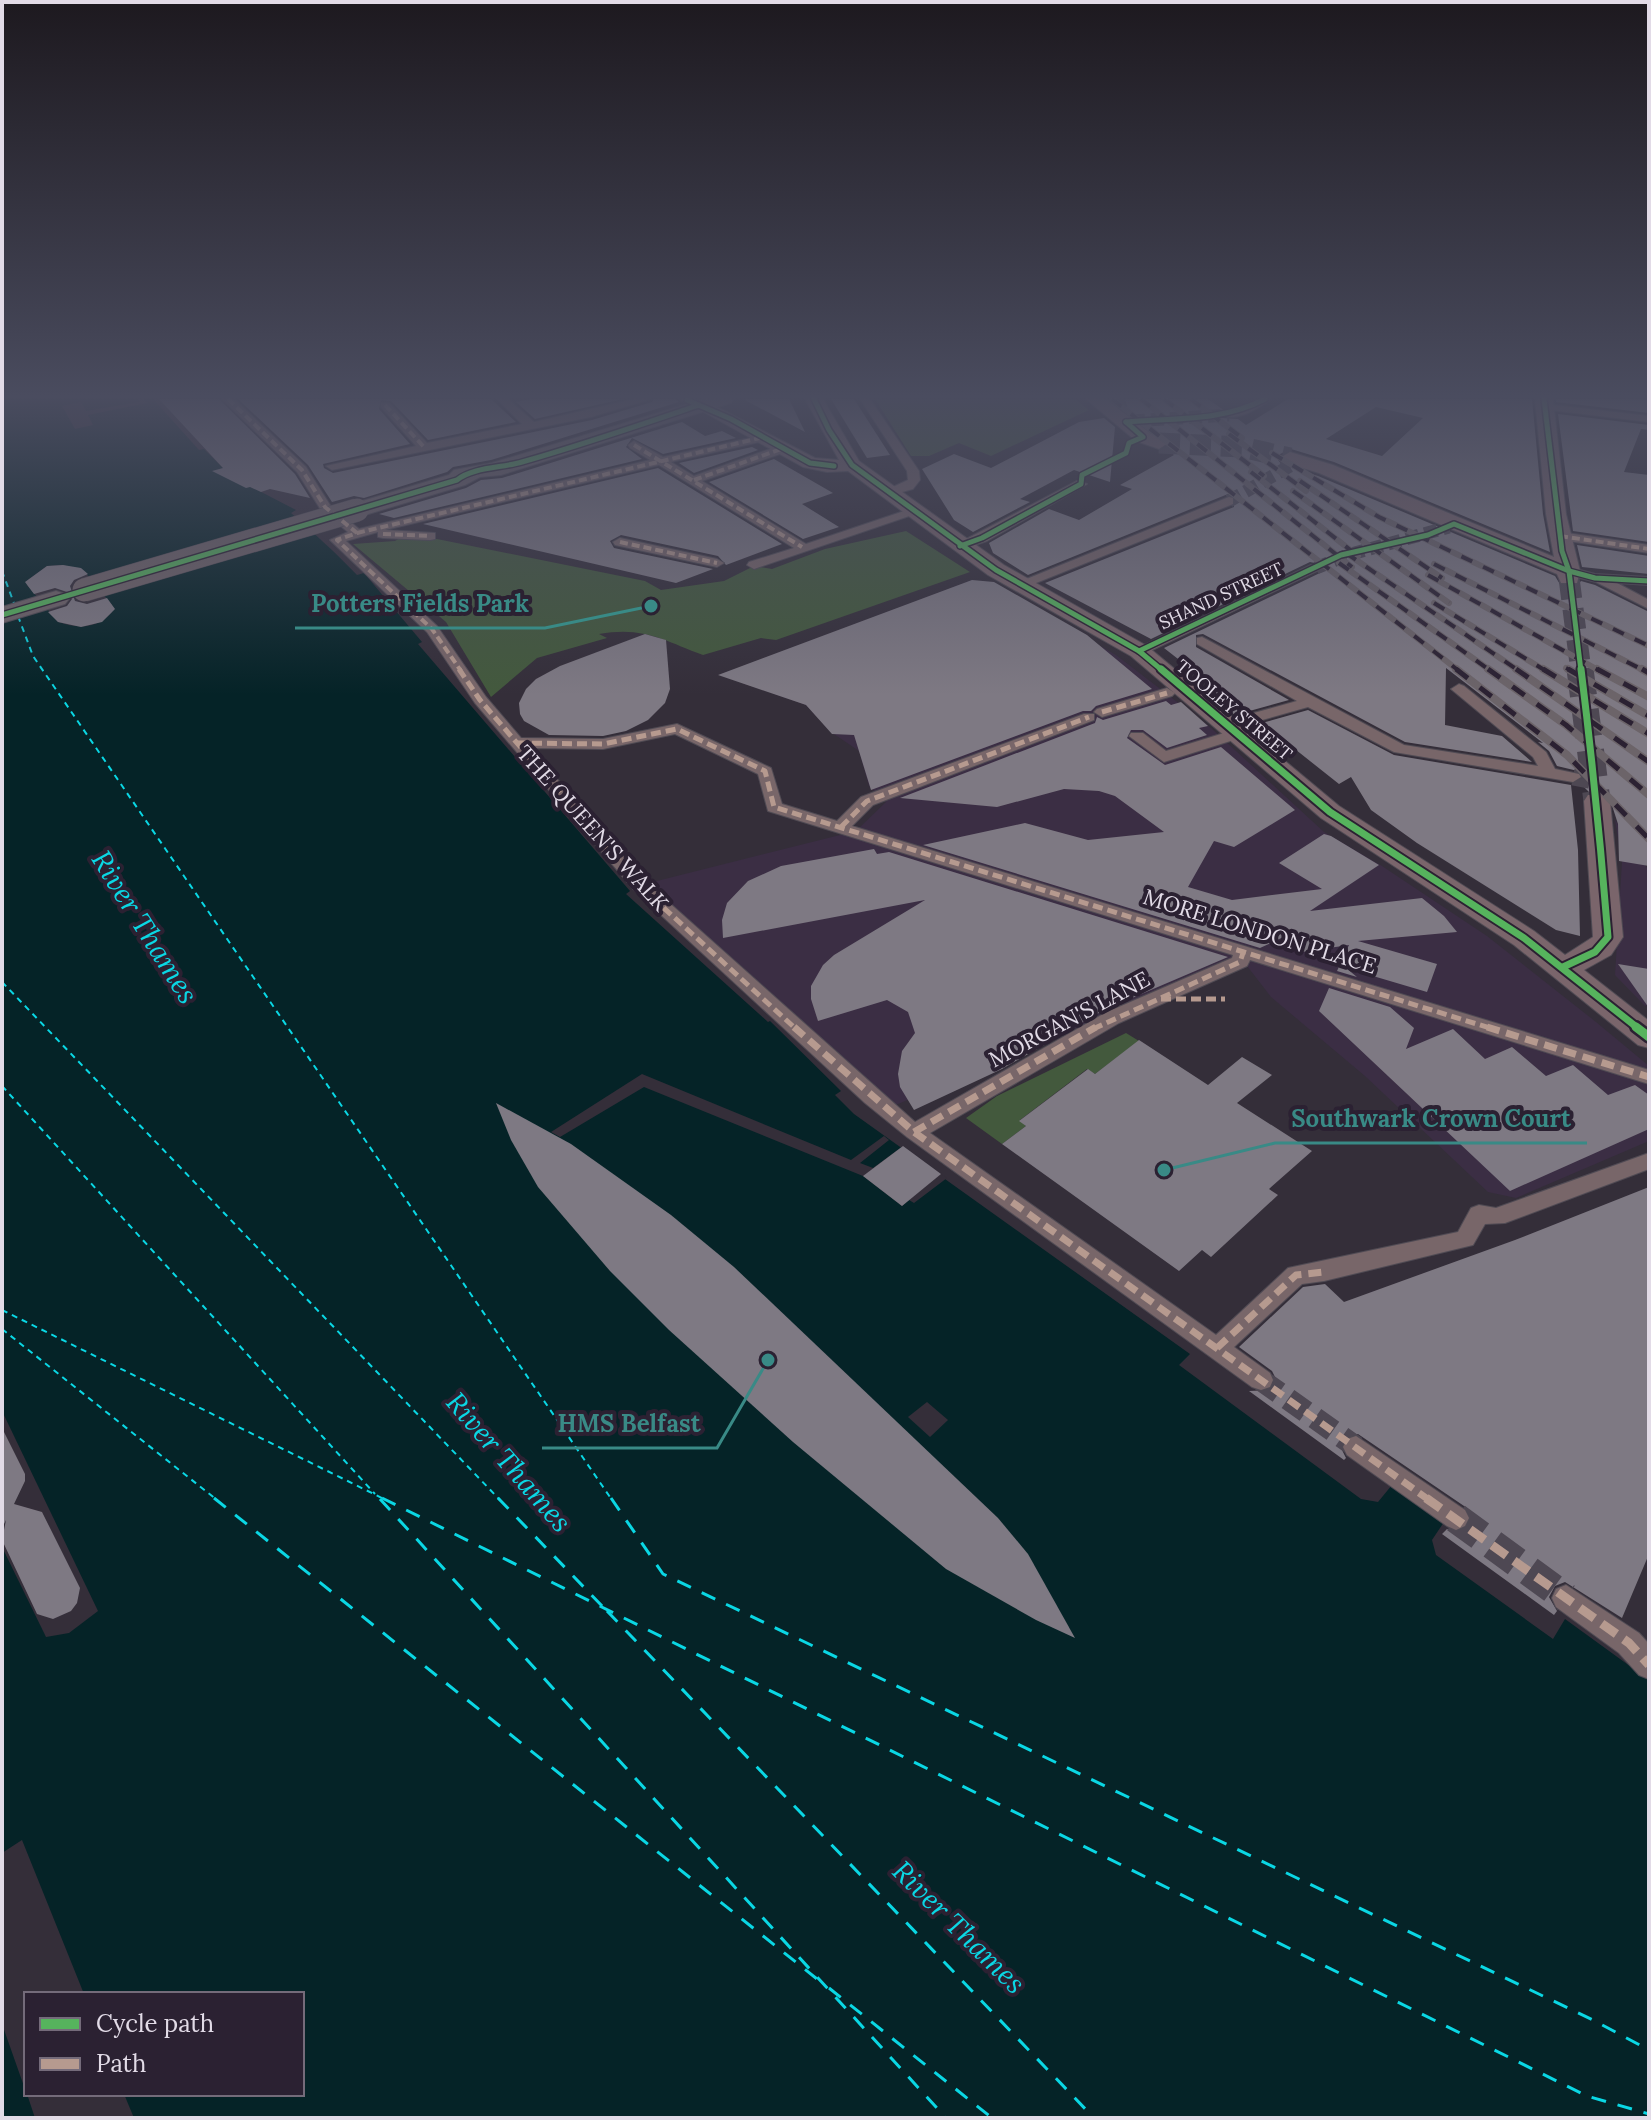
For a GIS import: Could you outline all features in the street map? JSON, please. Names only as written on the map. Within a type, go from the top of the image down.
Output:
[{"type":"highway","points":[[84,590],[353,527],[417,498]]},
{"type":"highway","points":[[2,615],[56,599]]},
{"type":"main road","name":"TOOLEY STREET","points":[[896,498],[960,546],[1139,651],[1330,812],[1524,938],[1649,1037]]},
{"type":"main road","points":[[1385,498],[1569,574]]},
{"type":"main road","points":[[1555,498],[1563,558],[1569,574]]},
{"type":"main road","points":[[1563,967],[1591,954],[1605,944],[1608,937],[1597,801]]},
{"type":"street","points":[[319,498],[325,507],[353,527],[430,536]]},
{"type":"street","points":[[382,528],[510,498]]},
{"type":"street","points":[[723,498],[802,547]]},
{"type":"street","points":[[960,546],[982,538],[1055,498]]},
{"type":"street","points":[[1021,584],[1229,501]]},
{"type":"street","points":[[754,565],[915,512]]},
{"type":"street","name":"THE QUEEN'S WALK","points":[[353,527],[337,540],[432,629],[480,700],[641,887],[861,1088],[914,1132],[1261,1380]]},
{"type":"street","points":[[382,528],[395,541]]},
{"type":"street","points":[[1560,536],[1649,549]]},
{"type":"street","points":[[620,542],[717,563]]},
{"type":"street","name":"SHAND STREET","points":[[1139,651],[1316,568]]},
{"type":"street","points":[[1569,574],[1649,581]]},
{"type":"street","points":[[1595,578],[1649,605]]},
{"type":"street","points":[[1202,641],[1400,749],[1573,777]]},
{"type":"street","points":[[1459,689],[1540,755],[1549,773]]},
{"type":"street","points":[[849,829],[867,801],[1096,714],[1167,693]]},
{"type":"street","points":[[1137,736],[1164,757],[1310,702]]},
{"type":"street","name":"MORE LONDON PLACE","points":[[517,743],[603,744],[677,729],[765,771],[774,807],[1649,1077]]},
{"type":"street","name":"MORGAN'S LANE","points":[[914,1132],[1112,1018],[1240,962],[1244,950]]},
{"type":"street","points":[[1217,1348],[1296,1275],[1324,1272],[1465,1239],[1479,1214],[1497,1217],[1649,1161]]},
{"type":"street","points":[[1356,1447],[1456,1518]]},
{"type":"street","points":[[1566,1598],[1629,1643],[1649,1665]]},
{"type":"shaded area","points":[[972,580],[1060,623],[1116,655],[1211,728],[1324,832],[1382,866],[1487,936],[1596,1022],[1649,1066],[1649,1141],[1516,1198],[1488,1192],[1365,1076],[1271,997],[1244,962],[1238,959],[891,1107],[645,884],[856,831],[886,802],[869,786],[859,751],[831,732],[806,705],[721,675]]},
{"type":"shaded area","points":[[1615,820],[1649,871],[1649,1005],[1645,1006],[1615,975],[1622,862]]},
{"type":"green space","points":[[906,531],[970,572],[776,640],[761,638],[703,655],[641,633],[599,634],[607,638],[537,658],[491,697],[446,622],[353,544],[400,538],[437,539],[645,581],[661,590],[724,581],[754,566],[772,569],[825,549]]},
{"type":"green space","points":[[1126,1033],[1139,1041],[1095,1074],[1087,1069],[1020,1120],[1026,1126],[1002,1144],[966,1118],[997,1096]]},
{"type":"water","name":"River Thames","points":[[2,498],[273,498],[296,510],[291,513],[357,575],[364,573],[422,642],[418,644],[630,891],[626,894],[770,1021],[841,1091],[835,1095],[854,1114],[1190,1354],[1179,1365],[1361,1499],[1378,1502],[1392,1485],[1444,1522],[1432,1540],[1436,1555],[1553,1639],[1565,1619],[1649,1680],[1649,2118],[2,2118]],"holes":[[[63,565],[84,571],[112,605],[112,612],[106,618],[87,626],[58,622],[27,585],[28,580],[47,566]]]},
{"type":"pier","points":[[642,1074],[851,1160],[884,1136],[889,1140],[860,1163],[873,1168],[903,1146],[947,1178],[914,1203],[909,1200],[902,1206],[863,1176],[644,1087],[560,1137],[551,1132]]},
{"type":"pier","points":[[927,1402],[948,1420],[930,1437],[908,1417]]},
{"type":"pier","points":[[2,1411],[98,1611],[69,1633],[46,1637],[2,1547]]},
{"type":"pier","points":[[22,1840],[83,1992],[24,1992],[24,2086],[2,2024],[2,1853]]},
{"type":"pier","points":[[28,2096],[125,2096],[134,2118],[35,2118]]},
{"type":"building","points":[[433,498],[478,498],[394,518],[379,514]]},
{"type":"building","points":[[532,498],[707,498],[782,544],[726,565],[718,556],[621,535],[610,541],[614,548],[713,569],[676,583],[423,524]]},
{"type":"building","points":[[735,498],[819,498],[802,504],[839,527],[803,539]]},
{"type":"building","points":[[940,498],[1022,498],[1030,502],[973,532],[954,520]]},
{"type":"building","points":[[1117,498],[1218,498],[1028,575],[993,553],[989,543],[1049,509],[1079,520]]},
{"type":"building","points":[[1234,498],[1370,498],[1555,576],[1561,586],[1577,586],[1581,581],[1595,585],[1649,612],[1649,866],[1619,861],[1618,824],[1608,793],[1589,792],[1579,782],[1584,778],[1582,772],[1557,766],[1549,751],[1538,742],[1543,743],[1446,668],[1445,725],[1502,736],[1532,762],[1405,742],[1203,634],[1196,635],[1196,647],[1289,700],[1235,715],[1209,694],[1219,691],[1164,648],[1324,571],[1324,565],[1310,562],[1151,639],[1045,583],[1234,507]]},
{"type":"building","points":[[1420,498],[1541,498],[1550,552]]},
{"type":"building","points":[[1569,498],[1649,498],[1649,542],[1573,531]]},
{"type":"building","points":[[1577,545],[1649,556],[1649,574],[1582,567]]},
{"type":"building","points":[[47,566],[81,568],[88,574],[74,580],[70,586],[75,601],[87,604],[107,598],[115,609],[102,622],[81,627],[58,622],[48,612],[67,606],[72,599],[67,592],[55,588],[34,594],[25,582]]},
{"type":"building","points":[[972,580],[994,582],[1087,635],[1152,689],[1096,706],[1091,711],[1083,711],[871,790],[854,735],[832,734],[806,705],[718,675]]},
{"type":"building","points":[[645,634],[666,640],[670,689],[665,703],[648,720],[626,731],[603,736],[549,735],[524,721],[519,703],[536,679],[560,666]]},
{"type":"building","points":[[1166,701],[1171,705],[1181,702],[1208,726],[1199,728],[1207,735],[1167,748],[1143,730],[1131,730],[1127,738],[1165,765],[1221,747],[1295,810],[1234,847],[1214,841],[1188,887],[1232,900],[1322,889],[1279,863],[1324,834],[1331,836],[1379,865],[1310,911],[1422,898],[1444,916],[1457,932],[1358,941],[1437,964],[1427,992],[1346,968],[1357,977],[1337,971],[1349,945],[1302,952],[1290,934],[1260,948],[923,845],[1025,823],[1088,840],[1164,832],[1115,796],[1099,791],[1064,789],[997,807],[900,798],[1095,723],[1097,717],[1103,720]]},
{"type":"building","points":[[1308,710],[1394,755],[1571,785],[1578,850],[1580,936],[1556,930],[1417,843],[1371,810],[1351,777],[1339,784],[1262,723]]},
{"type":"building","points":[[874,849],[877,854],[889,852],[1228,957],[1104,1010],[1002,1069],[914,1110],[900,1087],[898,1074],[902,1051],[915,1033],[908,1012],[887,1000],[818,1021],[811,999],[811,986],[823,965],[834,955],[925,900],[723,938],[722,920],[727,903],[748,881],[781,866]]},
{"type":"building","points":[[1618,964],[1649,969],[1649,1008]]},
{"type":"building","points":[[1329,988],[1390,1007],[1414,1028],[1406,1049],[1453,1029],[1485,1059],[1512,1047],[1546,1076],[1573,1065],[1608,1095],[1635,1085],[1649,1095],[1649,1129],[1510,1191],[1319,1011]]},
{"type":"building","points":[[1139,1040],[1208,1085],[1242,1057],[1272,1075],[1237,1103],[1312,1151],[1269,1189],[1278,1195],[1211,1257],[1202,1250],[1179,1271],[1002,1144],[1026,1126],[1019,1121],[1088,1069],[1095,1074]]},
{"type":"building","points":[[496,1103],[571,1144],[671,1215],[734,1267],[998,1518],[1028,1554],[1075,1638],[1036,1620],[946,1569],[793,1442],[669,1330],[610,1271],[538,1187],[511,1140]]},
{"type":"building","points":[[903,1146],[941,1174],[902,1206],[863,1176]]},
{"type":"building","points":[[1649,1187],[1649,1554],[1622,1618],[1565,1582],[1555,1586],[1549,1597],[1557,1611],[1554,1615],[1442,1534],[1447,1529],[1457,1533],[1468,1527],[1472,1517],[1467,1508],[1358,1434],[1344,1438],[1340,1446],[1346,1458],[1344,1460],[1249,1391],[1271,1390],[1276,1379],[1272,1371],[1239,1347],[1303,1287],[1325,1284],[1344,1302]]},
{"type":"building","points":[[2,1428],[25,1474],[25,1481],[14,1504],[42,1512],[80,1588],[77,1603],[71,1611],[53,1619],[37,1614],[2,1540],[6,1520],[2,1528]]},
{"type":"ferry route","points":[[2,571],[15,606]]},
{"type":"ferry route","points":[[18,616],[33,656],[612,1500]]},
{"type":"ferry route","points":[[2,982],[500,1500]]},
{"type":"ferry route","points":[[2,1086],[375,1494]]},
{"type":"ferry route","points":[[2,1310],[386,1500]]},
{"type":"ferry route","points":[[2,1329],[217,1500]]},
{"type":"ferry route","points":[[214,1498],[817,1979]]},
{"type":"ferry route","points":[[382,1498],[1587,2096],[1649,2114]]},
{"type":"ferry route","points":[[498,1498],[603,1607]]},
{"type":"ferry route","points":[[611,1498],[663,1574],[1593,2020],[1649,2050]]},
{"type":"ferry route","points":[[380,1499],[946,2118]]},
{"type":"ferry route","points":[[607,1611],[1094,2118]]},
{"type":"ferry route","points":[[829,1988],[992,2118]]},
{"type":"tunnel","points":[[1229,501],[1234,498]]},
{"type":"tunnel","points":[[1316,568],[1348,555],[1449,527]]},
{"type":"tunnel","points":[[1569,578],[1581,671]]},
{"type":"tunnel","points":[[1580,669],[1597,801]]},
{"type":"tunnel","points":[[1573,777],[1594,781]]},
{"type":"tunnel","points":[[1261,1380],[1356,1447]]},
{"type":"tunnel","points":[[1456,1518],[1566,1598]]},
{"type":"railway","points":[[1238,498],[1459,671]]},
{"type":"railway","points":[[1265,498],[1352,567]]},
{"type":"railway","points":[[1284,498],[1358,556]]},
{"type":"railway","points":[[1303,498],[1449,603]]},
{"type":"railway","points":[[1325,498],[1442,578]]},
{"type":"railway","points":[[1347,498],[1379,517],[1649,646]]},
{"type":"railway","points":[[1346,553],[1519,671]]},
{"type":"railway","points":[[1339,563],[1491,671]]},
{"type":"railway","points":[[1434,564],[1645,671]]},
{"type":"railway","points":[[1428,575],[1600,671]]},
{"type":"railway","points":[[1434,603],[1546,671]]},
{"type":"railway","points":[[1456,669],[1567,755],[1649,839]]},
{"type":"railway","points":[[1488,669],[1566,725],[1649,795]]},
{"type":"railway","points":[[1516,669],[1649,762]]},
{"type":"railway","points":[[1543,669],[1649,734]]},
{"type":"railway","points":[[1568,669],[1572,671]]},
{"type":"railway","points":[[1568,669],[1649,716]]},
{"type":"railway","points":[[1597,669],[1649,697]]},
{"type":"railway","points":[[1642,669],[1649,673]]},
{"type":"marked path","points":[[319,498],[325,507],[357,533],[337,540],[432,629],[480,700],[641,887],[872,1098],[914,1132],[1629,1643],[1649,1665]]},
{"type":"marked path","points":[[357,533],[506,498]]},
{"type":"marked path","points":[[721,498],[802,547]]},
{"type":"marked path","points":[[383,534],[430,536]]},
{"type":"marked path","points":[[1560,536],[1649,549]]},
{"type":"marked path","points":[[620,542],[717,563]]},
{"type":"marked path","points":[[1102,712],[1167,693]]},
{"type":"marked path","points":[[841,827],[867,801],[1089,717]]},
{"type":"marked path","points":[[517,743],[603,744],[677,729],[765,771],[774,807],[1649,1077]]},
{"type":"marked path","points":[[914,1132],[1112,1018],[1240,962],[1244,950]]},
{"type":"marked path","points":[[1161,999],[1225,999]]},
{"type":"marked path","points":[[1217,1348],[1296,1275],[1324,1272]]},
{"type":"cycle path","points":[[2,615],[397,498]]},
{"type":"cycle path","points":[[897,498],[996,570],[1139,651],[1330,812],[1524,938],[1649,1037]]},
{"type":"cycle path","points":[[960,546],[982,538],[1055,498]]},
{"type":"cycle path","points":[[1556,498],[1562,551],[1569,571],[1587,719],[1585,723],[1597,801],[1608,937],[1595,952],[1563,967]]},
{"type":"cycle path","points":[[1139,651],[1341,555],[1428,535],[1454,524],[1569,571],[1595,578],[1649,581]]},
{"type":"place","name":"Potters Fields Park","points":[[651,606]]},
{"type":"place","name":"Southwark Crown Court","points":[[1164,1170]]},
{"type":"place","name":"HMS Belfast","points":[[768,1360]]}]
